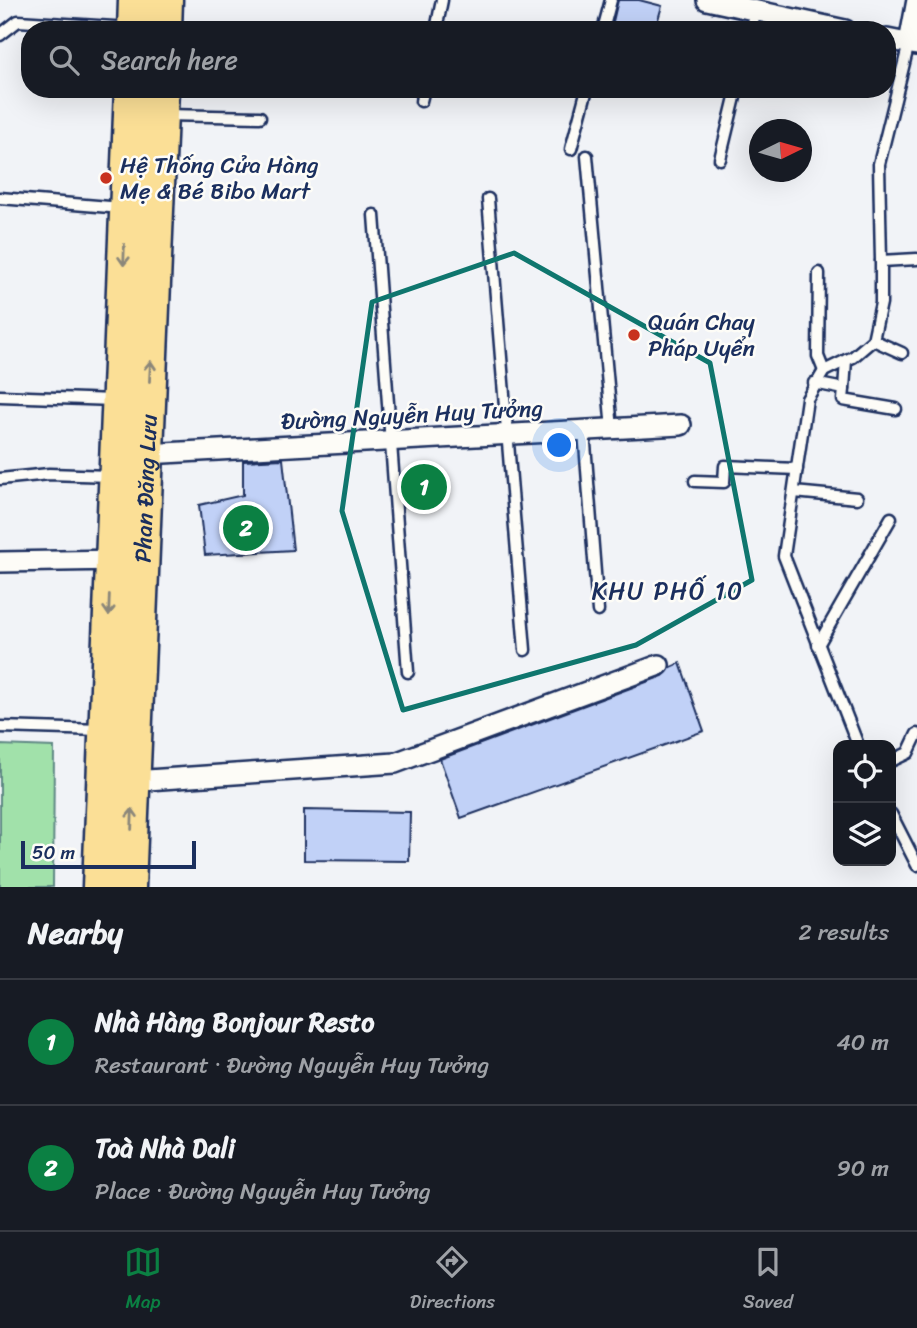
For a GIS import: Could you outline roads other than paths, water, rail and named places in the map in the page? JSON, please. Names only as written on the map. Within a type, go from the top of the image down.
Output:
[{"type":"main road","points":[[165,21],[166,0]]},
{"type":"main road","name":"Phan Đăng Lưu","points":[[99,887],[131,98]]},
{"type":"main road","name":"Phan Đăng Lưu","points":[[129,887],[162,102]]},
{"type":"street","points":[[706,0],[753,20]]},
{"type":"street","points":[[913,44],[917,0]]},
{"type":"street","name":"Đường Nguyễn Huy Tưởng","points":[[146,454],[681,425]]},
{"type":"street","points":[[0,562],[142,561]]},
{"type":"street","points":[[133,781],[395,763],[659,665]]},
{"type":"lane","points":[[438,21],[442,0]]},
{"type":"lane","points":[[605,21],[611,0]]},
{"type":"lane","points":[[0,35],[18,21],[134,19]]},
{"type":"lane","points":[[856,740],[784,556],[807,399],[814,383],[824,371],[846,360],[873,340],[881,303],[879,164],[913,44]]},
{"type":"lane","points":[[571,149],[585,98]]},
{"type":"lane","points":[[720,159],[735,98]]},
{"type":"lane","points":[[162,102],[260,117]]},
{"type":"lane","points":[[587,156],[612,429]]},
{"type":"lane","points":[[0,198],[126,208]]},
{"type":"lane","points":[[488,199],[525,650]]},
{"type":"lane","points":[[374,215],[408,672]]},
{"type":"lane","points":[[881,261],[917,259]]},
{"type":"lane","points":[[819,273],[818,346],[824,371]]},
{"type":"lane","points":[[873,340],[902,353]]},
{"type":"lane","points":[[846,360],[843,400],[896,409]]},
{"type":"lane","points":[[814,383],[844,389]]},
{"type":"lane","points":[[0,396],[118,400]]},
{"type":"lane","points":[[584,431],[598,611]]},
{"type":"lane","points":[[695,481],[724,482],[726,466],[797,469]]},
{"type":"lane","points":[[0,489],[0,479],[49,474],[114,476]]},
{"type":"lane","points":[[794,492],[857,498]]},
{"type":"lane","points":[[818,645],[891,518]]},
{"type":"lane","points":[[0,727],[104,730]]},
{"type":"lane","points":[[896,759],[908,753],[917,734]]},
{"type":"lane","points":[[896,824],[917,865]]},
{"type":"place","name":"Hệ Thống Cửa Hàng Mẹ & Bé Bibo Mart","points":[[106,178]]},
{"type":"place","name":"Quán Chay Pháp Uyển","points":[[634,335]]},
{"type":"place","name":"Nhà Hàng Bonjour Resto","points":[[424,487]]},
{"type":"place","name":"Toà Nhà Dali","points":[[246,528]]},
{"type":"district","name":"KHU PHỐ 10","points":[[668,591]]}]
